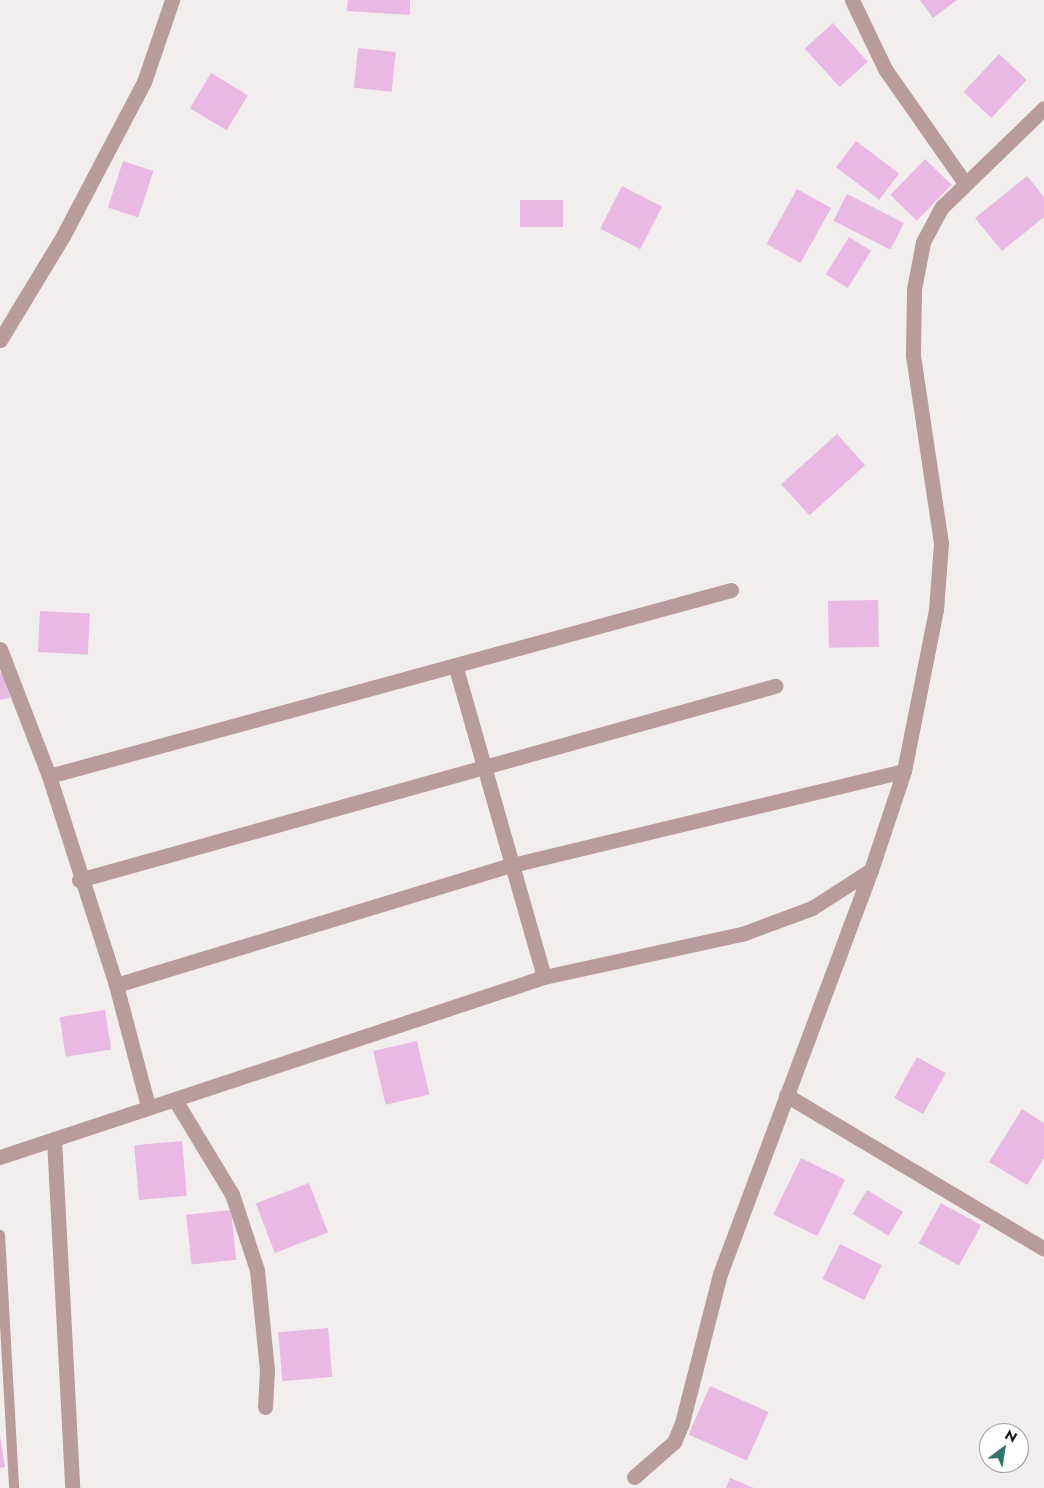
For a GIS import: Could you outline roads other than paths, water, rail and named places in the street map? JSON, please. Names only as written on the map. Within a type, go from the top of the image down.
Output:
[{"type":"street","points":[[0,340],[63,236],[144,82],[172,0]]},
{"type":"street","points":[[852,0],[885,69],[964,182]]},
{"type":"street","points":[[634,1477],[674,1442],[682,1423],[720,1274],[871,870],[904,771],[936,610],[941,543],[933,473],[917,404],[914,289],[924,242],[942,207],[964,182],[1044,108]]},
{"type":"street","points":[[48,776],[456,668],[731,590]]},
{"type":"street","points":[[0,649],[48,776],[79,880],[116,985],[148,1106]]},
{"type":"street","points":[[456,668],[482,769],[544,977]]},
{"type":"street","points":[[79,880],[775,686]]},
{"type":"street","points":[[116,985],[512,866],[904,771]]},
{"type":"street","points":[[0,1156],[148,1106],[175,1100],[544,977],[742,934],[812,908],[871,870]]},
{"type":"street","points":[[786,1095],[1044,1249]]},
{"type":"street","points":[[175,1100],[232,1194],[257,1270],[267,1370],[265,1407]]},
{"type":"street","points":[[54,1139],[72,1488]]},
{"type":"lane","points":[[0,1236],[14,1488]]}]
